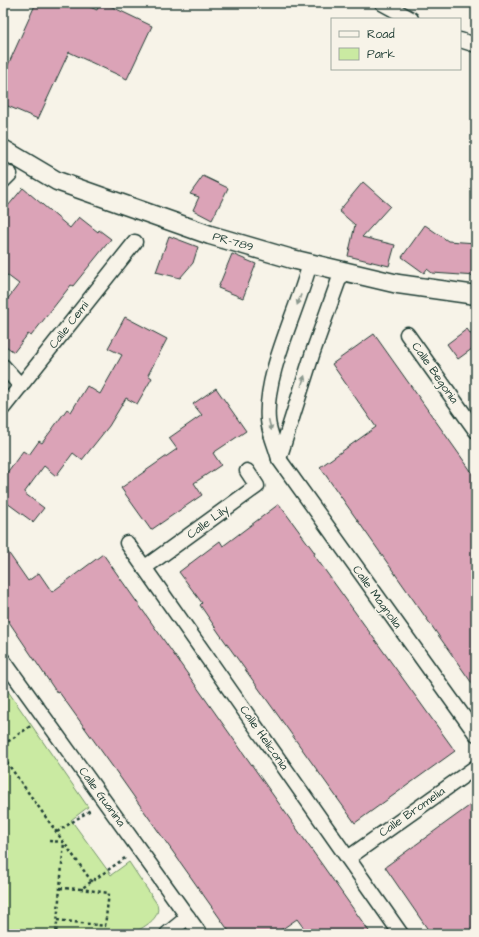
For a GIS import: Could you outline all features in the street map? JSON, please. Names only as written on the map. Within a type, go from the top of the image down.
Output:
[{"type":"street","points":[[382,3],[409,18]]},
{"type":"street","points":[[461,40],[476,45]]},
{"type":"street","name":"PR-789","points":[[3,149],[57,181],[210,235],[310,263],[398,284],[476,295]]},
{"type":"street","name":"Calle Cemí","points":[[3,408],[134,242]]},
{"type":"street","name":"Calle Magnolia","points":[[310,263],[303,289],[282,347],[269,396],[268,421],[279,458],[476,734]]},
{"type":"street","points":[[279,458],[313,352],[342,271]]},
{"type":"street","name":"Calle Begonia","points":[[407,334],[476,431]]},
{"type":"street","points":[[3,366],[21,386]]},
{"type":"street","name":"Calle Lily","points":[[144,568],[257,486],[248,471]]},
{"type":"street","name":"Calle Heliconia","points":[[127,543],[401,934]]},
{"type":"street","name":"Calle Guanina","points":[[3,660],[200,934]]},
{"type":"street","name":"Calle Bromelia","points":[[348,858],[476,767]]},
{"type":"street","points":[[167,934],[188,917]]},
{"type":"path","points":[[3,745],[43,716]]},
{"type":"path","points":[[3,757],[92,882]]},
{"type":"path","points":[[3,768],[8,765]]},
{"type":"path","points":[[57,832],[104,800]]},
{"type":"path","points":[[49,841],[64,842]]},
{"type":"path","points":[[56,934],[57,896],[60,888],[64,842]]},
{"type":"path","points":[[81,889],[138,848]]},
{"type":"path","points":[[57,920],[105,926],[109,893],[60,888]]},
{"type":"green space","points":[[3,684],[88,807],[71,820],[111,875],[129,862],[157,904],[157,914],[154,918],[132,934],[3,934]]},
{"type":"building","points":[[36,3],[81,3],[97,10],[100,3],[104,3],[152,26],[127,79],[69,52],[38,119],[3,104],[3,76]]},
{"type":"building","points":[[203,176],[228,188],[212,220],[193,210],[199,197],[190,194]]},
{"type":"building","points":[[363,182],[390,206],[362,237],[395,245],[389,266],[348,256],[355,225],[339,211]]},
{"type":"building","points":[[23,188],[70,228],[79,217],[98,232],[99,230],[111,239],[73,286],[71,285],[31,336],[28,334],[14,352],[3,344],[3,305],[19,284],[3,272],[3,212]]},
{"type":"building","points":[[425,225],[448,241],[476,243],[476,276],[432,273],[427,269],[424,273],[402,257]]},
{"type":"building","points":[[169,236],[198,247],[193,263],[180,278],[156,272]]},
{"type":"building","points":[[232,254],[256,264],[243,298],[218,288]]},
{"type":"building","points":[[125,317],[167,339],[148,375],[152,378],[137,404],[126,398],[109,426],[82,460],[73,453],[56,476],[44,466],[24,493],[44,508],[33,522],[3,500],[3,478],[23,451],[29,455],[39,441],[42,443],[67,409],[71,412],[87,386],[100,394],[122,355],[108,348]]},
{"type":"building","points":[[467,329],[476,341],[476,346],[458,359],[447,344]]},
{"type":"building","points":[[374,334],[476,478],[476,689],[320,467],[376,427],[332,364]]},
{"type":"building","points":[[216,388],[246,431],[213,453],[221,465],[194,483],[202,495],[151,530],[121,488],[177,449],[169,438],[202,415],[193,404]]},
{"type":"building","points":[[279,504],[455,751],[355,823],[219,633],[200,605],[202,603],[179,572],[220,541],[223,546]]},
{"type":"building","points":[[3,545],[28,581],[39,573],[52,592],[103,554],[371,934],[308,934],[297,919],[275,934],[231,934],[59,692],[57,693],[3,613]]},
{"type":"building","points":[[476,801],[476,934],[431,934],[385,867]]}]
